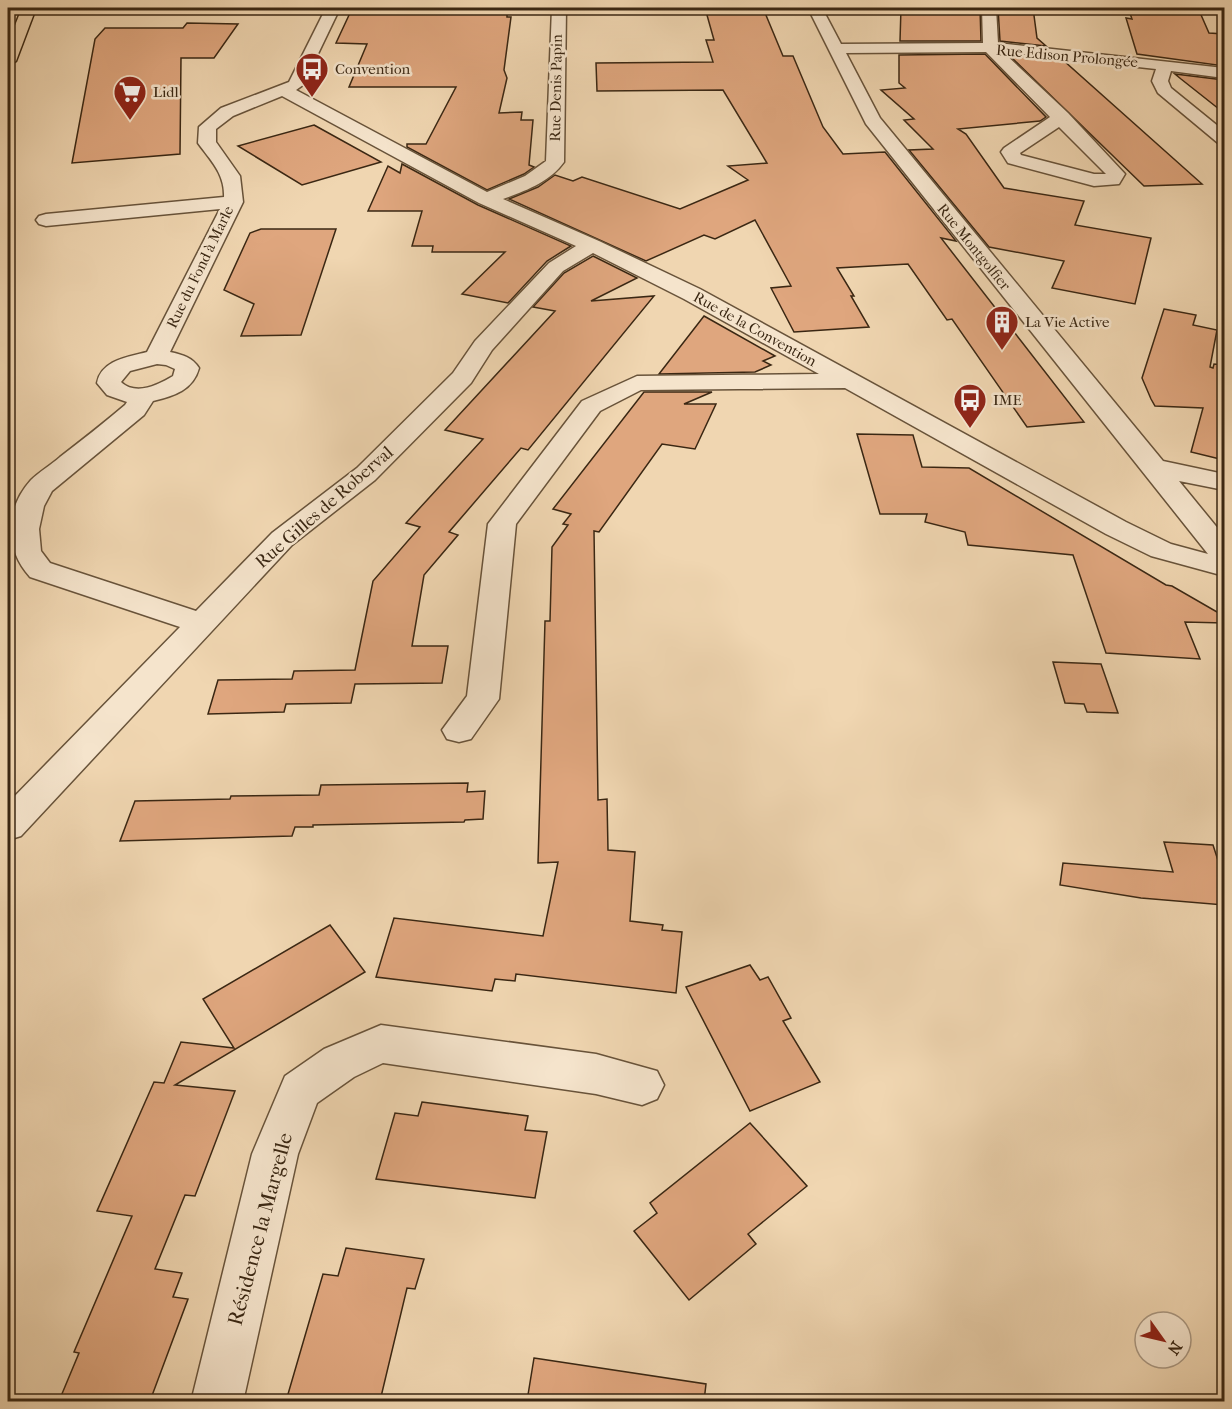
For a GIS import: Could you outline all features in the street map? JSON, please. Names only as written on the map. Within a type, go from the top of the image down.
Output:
[{"type":"main road","points":[[8,61],[29,8]]},
{"type":"street","points":[[285,91],[295,85],[333,8]]},
{"type":"street","name":"Rue Denis Papin","points":[[486,199],[529,181],[545,172],[555,162],[555,92],[559,8]]},
{"type":"street","name":"Rue Montgolfier","points":[[814,8],[872,120],[1224,554]]},
{"type":"street","points":[[988,8],[991,48],[1062,117],[1116,174],[1112,180],[1094,180],[1014,159],[1010,152],[1062,117]]},
{"type":"street","name":"Rue Edison Prolongée","points":[[837,49],[1009,47],[1224,73]]},
{"type":"street","points":[[1165,65],[1160,81],[1164,90],[1224,139]]},
{"type":"street","name":"Rue de la Convention","points":[[285,91],[486,199],[592,245],[692,294],[1116,528],[1161,550],[1224,565]]},
{"type":"street","name":"Rue du Fond à Marle","points":[[156,357],[233,202],[234,180],[228,168],[207,143],[208,127],[226,112],[285,91]]},
{"type":"street","points":[[46,220],[233,202]]},
{"type":"street","name":"Rue Gilles de Roberval","points":[[8,826],[282,539],[366,474],[454,386],[483,346],[556,267],[592,245]]},
{"type":"street","points":[[156,357],[167,357],[183,363],[187,368],[184,379],[168,390],[144,395],[120,393],[109,383],[110,377],[122,366],[156,357]]},
{"type":"street","points":[[459,730],[483,699],[502,524],[591,406],[637,383],[850,381]]},
{"type":"street","points":[[144,395],[135,410],[41,486],[17,528],[26,552],[19,560],[40,570],[201,623]]},
{"type":"street","points":[[1152,467],[1222,481]]},
{"type":"street","points":[[1185,505],[1222,481]]},
{"type":"street","name":"Résidence la Margelle","points":[[217,1401],[275,1154],[300,1090],[339,1063],[381,1044],[596,1074],[642,1085]]},
{"type":"building","points":[[705,8],[763,8],[783,56],[793,56],[823,127],[843,154],[885,152],[956,241],[941,238],[1084,422],[1027,427],[952,319],[947,320],[908,264],[837,268],[869,327],[794,332],[771,288],[791,286],[755,220],[715,239],[704,235],[646,261],[509,199],[538,187],[555,175],[573,181],[582,177],[680,209],[748,180],[728,166],[767,163],[723,90],[597,91],[596,63],[713,62],[706,40],[714,40]]},
{"type":"building","points":[[901,8],[980,8],[981,41],[900,41]]},
{"type":"building","points":[[998,8],[1033,8],[1037,38],[1046,46],[1000,41]]},
{"type":"building","points":[[1128,8],[1198,8],[1209,33],[1224,34],[1224,66],[1137,54],[1126,18],[1132,19]]},
{"type":"building","points":[[507,11],[507,17],[511,17],[504,70],[507,78],[499,113],[522,112],[521,120],[533,120],[529,165],[534,167],[524,174],[487,190],[407,147],[407,144],[426,144],[456,87],[349,87],[367,44],[336,43],[350,13]]},
{"type":"building","points":[[187,23],[238,24],[214,58],[181,58],[180,154],[72,163],[95,39],[105,28],[183,28]]},
{"type":"building","points":[[985,54],[1046,117],[1040,121],[958,129],[966,134],[1004,188],[1084,201],[1075,225],[1151,238],[1135,304],[1052,288],[1064,261],[989,247],[909,150],[933,149],[904,120],[914,119],[881,90],[905,88],[899,83],[899,55]]},
{"type":"building","points":[[1009,55],[1064,61],[1202,184],[1144,186]]},
{"type":"building","points":[[1175,74],[1224,80],[1224,113],[1181,79]]},
{"type":"building","points":[[314,125],[381,162],[302,185],[238,146]]},
{"type":"building","points":[[402,164],[478,205],[571,246],[547,261],[508,303],[462,294],[505,252],[432,252],[433,246],[412,246],[422,211],[368,211],[388,166],[400,173]]},
{"type":"building","points":[[261,229],[336,229],[301,335],[241,336],[254,304],[224,290],[250,233]]},
{"type":"building","points":[[593,256],[637,278],[591,301],[654,296],[528,450],[521,448],[449,532],[458,535],[424,575],[412,646],[448,646],[442,683],[355,684],[351,703],[286,704],[284,712],[208,714],[218,680],[292,679],[294,671],[355,670],[373,581],[420,527],[406,523],[483,439],[445,430],[555,311],[533,307],[564,273]]},
{"type":"building","points":[[1164,309],[1196,315],[1193,325],[1217,330],[1210,367],[1213,368],[1214,364],[1224,365],[1224,460],[1191,452],[1203,408],[1155,406],[1142,378]]},
{"type":"building","points":[[704,316],[775,356],[763,361],[771,365],[755,372],[659,374]]},
{"type":"building","points":[[644,392],[712,392],[684,404],[716,404],[695,449],[662,444],[599,532],[594,531],[598,800],[607,799],[608,850],[635,852],[630,921],[663,925],[662,930],[682,932],[676,993],[516,974],[515,981],[495,979],[492,991],[376,977],[394,918],[543,936],[558,862],[538,863],[545,621],[550,621],[552,547],[568,525],[563,524],[571,514],[553,509]]},
{"type":"building","points":[[857,434],[913,435],[922,467],[969,468],[1166,585],[1172,586],[1224,616],[1224,623],[1185,622],[1200,659],[1106,653],[1073,555],[968,545],[965,532],[925,522],[927,514],[880,514]]},
{"type":"building","points":[[1053,662],[1101,664],[1118,713],[1087,712],[1084,704],[1065,703]]},
{"type":"building","points":[[468,783],[467,792],[485,791],[483,819],[465,820],[464,822],[313,825],[313,827],[295,827],[292,836],[120,841],[135,801],[230,799],[231,796],[319,795],[321,785]]},
{"type":"building","points":[[1164,842],[1213,845],[1224,879],[1224,905],[1141,898],[1060,885],[1063,863],[1173,872]]},
{"type":"building","points":[[330,925],[365,972],[175,1085],[235,1091],[195,1196],[185,1195],[155,1269],[182,1273],[173,1297],[188,1299],[150,1401],[59,1401],[79,1353],[74,1352],[132,1216],[97,1211],[154,1082],[164,1083],[181,1042],[234,1048],[203,999]]},
{"type":"building","points":[[750,965],[760,980],[768,977],[791,1018],[783,1021],[820,1082],[750,1111],[686,987]]},
{"type":"building","points":[[422,1102],[528,1116],[525,1130],[547,1132],[535,1198],[376,1179],[395,1113],[418,1116]]},
{"type":"building","points":[[750,1123],[807,1186],[748,1234],[756,1244],[689,1300],[634,1231],[657,1213],[650,1203]]},
{"type":"building","points":[[346,1248],[424,1259],[415,1289],[407,1288],[380,1401],[286,1401],[323,1274],[338,1276]]},
{"type":"building","points":[[534,1358],[706,1384],[704,1401],[527,1401]]},
{"type":"place","name":"Convention","points":[[312,98]]},
{"type":"place","name":"Lidl","points":[[130,121]]},
{"type":"place","name":"La Vie Active","points":[[1002,351]]},
{"type":"place","name":"IME","points":[[970,429]]}]
